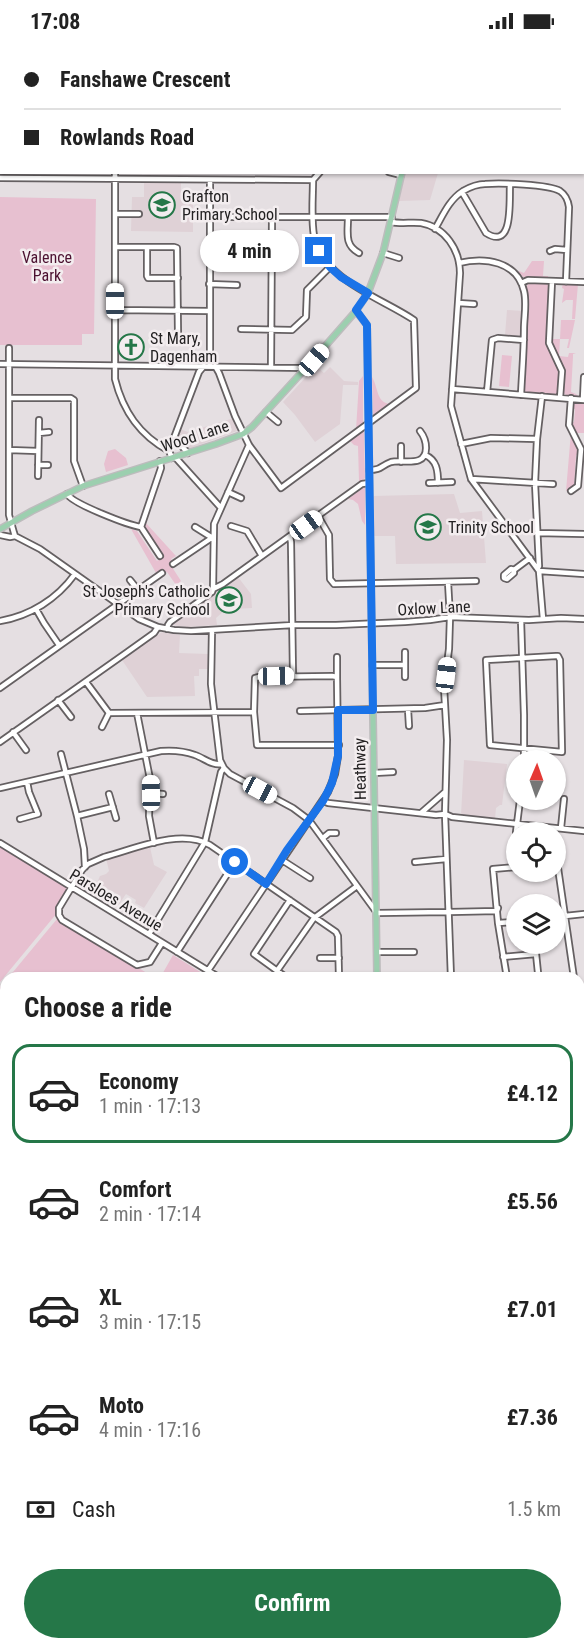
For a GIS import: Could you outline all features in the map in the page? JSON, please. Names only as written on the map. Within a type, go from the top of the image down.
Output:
[{"type":"main road","name":"Wood Lane","points":[[0,528],[84,486],[243,434],[306,368],[368,293],[383,253],[401,174]]},
{"type":"main road","name":"Heathway","points":[[356,310],[367,325],[377,972]]},
{"type":"street","points":[[115,174],[115,379],[118,390],[128,413],[144,434],[169,451],[221,507]]},
{"type":"street","points":[[177,174],[177,179]]},
{"type":"street","points":[[248,174],[248,179]]},
{"type":"street","points":[[210,366],[219,372],[249,445],[280,488],[416,386],[414,320],[341,277],[330,267],[319,251],[313,217],[313,180],[318,174]]},
{"type":"street","points":[[0,178],[44,175],[115,179],[313,180]]},
{"type":"street","points":[[210,180],[210,366]]},
{"type":"street","points":[[435,229],[449,203],[474,186],[510,185],[548,187],[558,190],[564,195],[569,207],[566,282]]},
{"type":"street","points":[[462,192],[486,233],[492,237],[499,237],[506,233],[508,226],[510,185]]},
{"type":"street","points":[[115,214],[139,214]]},
{"type":"street","points":[[210,217],[348,217],[420,223],[435,229],[452,244],[459,263],[451,406],[471,478],[539,570],[584,574]]},
{"type":"street","points":[[271,367],[272,217]]},
{"type":"street","points":[[348,217],[349,245],[359,253]]},
{"type":"street","points":[[115,247],[177,248],[178,333]]},
{"type":"street","points":[[147,247],[147,276],[150,278],[178,278]]},
{"type":"street","points":[[550,251],[567,250]]},
{"type":"street","points":[[383,253],[399,258]]},
{"type":"street","points":[[248,254],[286,254]]},
{"type":"street","points":[[459,263],[476,260],[494,261],[509,268],[521,283],[526,299],[521,395]]},
{"type":"street","points":[[241,330],[292,330],[306,317],[307,290],[330,267]]},
{"type":"street","points":[[521,283],[528,280],[584,282]]},
{"type":"street","points":[[552,281],[549,343],[562,371],[560,398]]},
{"type":"street","points":[[209,284],[237,285]]},
{"type":"street","points":[[458,303],[474,304]]},
{"type":"street","points":[[115,310],[209,311]]},
{"type":"street","points":[[487,392],[492,340],[498,338],[524,340]]},
{"type":"street","points":[[0,535],[15,536],[9,506],[9,348]]},
{"type":"street","points":[[0,364],[306,368]]},
{"type":"street","points":[[169,451],[199,372],[210,366]]},
{"type":"street","points":[[452,389],[583,400],[584,377]]},
{"type":"street","points":[[542,396],[535,483],[543,619]]},
{"type":"street","points":[[9,398],[71,398],[74,400],[74,461],[84,486]]},
{"type":"street","points":[[571,399],[569,425],[580,445],[581,452],[578,486],[571,491]]},
{"type":"street","points":[[266,412],[278,422]]},
{"type":"street","points":[[38,476],[39,420]]},
{"type":"street","points":[[420,430],[426,442],[425,455]]},
{"type":"street","points":[[39,433],[49,432]]},
{"type":"street","points":[[174,438],[188,453]]},
{"type":"street","points":[[461,444],[491,438],[537,439]]},
{"type":"street","points":[[213,589],[214,524],[249,445]]},
{"type":"street","points":[[401,446],[401,462]]},
{"type":"street","points":[[9,450],[38,451]]},
{"type":"street","points":[[369,470],[379,470],[390,463],[414,462],[425,455]]},
{"type":"street","points":[[425,455],[438,470],[438,483]]},
{"type":"street","points":[[141,527],[161,468],[160,461]]},
{"type":"street","points":[[38,465],[48,465]]},
{"type":"street","points":[[471,478],[553,484]]},
{"type":"street","points":[[429,483],[452,482]]},
{"type":"street","points":[[167,629],[170,622],[213,589],[290,537],[362,484],[369,483]]},
{"type":"street","points":[[228,492],[241,498]]},
{"type":"street","points":[[67,494],[72,500],[101,513],[141,527],[160,556]]},
{"type":"street","points":[[0,507],[9,506]]},
{"type":"street","points":[[318,516],[329,535],[330,579],[335,584],[476,581]]},
{"type":"street","points":[[231,526],[247,531],[262,556]]},
{"type":"street","points":[[195,527],[212,537]]},
{"type":"street","points":[[537,533],[584,534]]},
{"type":"street","name":"Oxlow Lane","points":[[15,536],[28,546],[40,549],[139,619],[167,629],[182,631],[293,625],[372,624],[430,620],[450,616],[521,620],[569,617],[584,619]]},
{"type":"street","points":[[173,564],[212,537]]},
{"type":"street","points":[[290,537],[293,676]]},
{"type":"street","points":[[514,570],[530,558]]},
{"type":"street","points":[[0,688],[162,573]]},
{"type":"street","points":[[0,621],[36,609],[56,595],[75,574]]},
{"type":"street","points":[[130,579],[138,590]]},
{"type":"street","points":[[448,582],[449,648],[444,687],[447,740],[446,859],[451,972]]},
{"type":"street","points":[[36,609],[59,645]]},
{"type":"street","points":[[521,620],[525,749]]},
{"type":"street","points":[[0,742],[154,633],[158,627]]},
{"type":"street","points":[[149,934],[205,842],[223,766],[211,684],[212,630]]},
{"type":"street","points":[[405,652],[405,677]]},
{"type":"street","points":[[556,656],[559,658],[562,752],[489,744],[486,663],[488,659],[522,657],[556,656]]},
{"type":"street","points":[[208,970],[323,801],[335,774],[339,745],[337,657]]},
{"type":"street","points":[[372,665],[405,665]]},
{"type":"street","points":[[337,677],[257,677],[255,678],[254,712],[257,745],[339,745]]},
{"type":"street","points":[[86,682],[109,713]]},
{"type":"street","points":[[58,700],[71,717]]},
{"type":"street","points":[[300,711],[408,709],[445,705]]},
{"type":"street","points":[[408,709],[409,726]]},
{"type":"street","points":[[109,713],[254,712]]},
{"type":"street","points":[[102,727],[109,713]]},
{"type":"street","points":[[137,713],[150,779],[149,816],[154,843]]},
{"type":"street","points":[[14,732],[26,750]]},
{"type":"street","points":[[0,788],[161,751],[177,751],[198,756],[223,766],[236,777],[293,808],[309,820],[377,913],[496,911],[498,908]]},
{"type":"street","points":[[60,754],[77,816],[84,849],[85,867]]},
{"type":"street","points":[[374,772],[393,772]]},
{"type":"street","points":[[20,819],[38,814],[27,782]]},
{"type":"street","points":[[421,813],[445,792]]},
{"type":"street","points":[[151,793],[163,794]]},
{"type":"street","points":[[109,794],[116,818]]},
{"type":"street","points":[[323,801],[506,823]]},
{"type":"street","points":[[77,816],[113,807]]},
{"type":"street","points":[[566,829],[584,831]]},
{"type":"street","points":[[323,838],[330,833],[336,833]]},
{"type":"street","points":[[162,943],[150,962],[136,965],[62,920],[58,908],[85,867],[104,857],[175,838],[188,838],[205,842],[337,934],[339,972]]},
{"type":"street","name":"Parsloes Avenue","points":[[0,843],[211,972]]},
{"type":"street","points":[[415,862],[446,859]]},
{"type":"street","points":[[282,860],[310,878]]},
{"type":"street","points":[[177,952],[235,862]]},
{"type":"street","points":[[506,868],[494,869],[498,923],[506,972]]},
{"type":"street","points":[[290,900],[255,952],[256,957],[277,971],[315,918],[357,886]]},
{"type":"street","points":[[367,900],[377,898]]},
{"type":"street","points":[[566,916],[584,914]]},
{"type":"street","points":[[498,923],[506,923]]},
{"type":"street","points":[[566,923],[573,972]]},
{"type":"street","points":[[378,952],[414,952]]},
{"type":"street","points":[[503,957],[536,954],[538,972]]},
{"type":"street","points":[[320,958],[339,958]]},
{"type":"shaded area","points":[[405,174],[438,174],[430,200],[399,201]]},
{"type":"shaded area","name":"Grafton Primary School","points":[[144,183],[181,183],[181,197],[193,197],[193,215],[205,215],[205,218],[193,218],[193,232],[131,231],[132,197],[144,197]]},
{"type":"shaded area","points":[[507,310],[523,311],[521,336],[505,335]]},
{"type":"shaded area","points":[[316,366],[324,373],[330,367],[344,381],[358,382],[358,385],[343,385],[340,424],[315,442],[283,402]]},
{"type":"shaded area","points":[[234,418],[240,430],[188,449],[176,437],[180,429],[188,432]]},
{"type":"shaded area","name":"Trinity School","points":[[454,494],[460,513],[482,511],[486,563],[396,564],[395,536],[374,536],[373,496]]},
{"type":"shaded area","name":"St Joseph's Catholic Primary School","points":[[238,577],[251,594],[252,608],[234,609],[232,604],[216,618],[217,625],[187,627],[172,625]]},
{"type":"shaded area","points":[[162,632],[180,635],[179,653],[208,654],[208,669],[199,669],[199,676],[194,676],[195,696],[147,697],[122,660]]},
{"type":"shaded area","points":[[464,760],[506,764],[502,805],[496,808],[495,819],[461,815]]},
{"type":"shaded area","points":[[150,847],[154,865],[167,872],[144,908],[126,894],[117,907],[114,906],[121,896],[97,883],[100,876],[109,871],[106,858]]},
{"type":"green space","name":"Valence Park","points":[[0,197],[96,199],[94,334],[82,334],[82,345],[0,345]]},
{"type":"green space","points":[[532,261],[544,261],[543,276],[548,276],[548,279],[528,278],[518,273],[519,271],[524,273]]},
{"type":"green space","points":[[530,282],[550,285],[547,345],[560,371],[559,392],[556,395],[526,393],[523,390],[528,305],[526,287]]},
{"type":"green space","points":[[563,283],[578,284],[575,319],[572,319],[573,300],[566,300],[562,303]]},
{"type":"green space","points":[[561,320],[575,320],[569,348],[567,348],[569,339],[560,339]]},
{"type":"green space","points":[[551,339],[560,339],[559,356],[568,357],[569,353],[576,353],[573,354],[571,392],[578,396],[563,393],[563,369],[552,348]]},
{"type":"green space","points":[[502,355],[512,356],[509,387],[499,386]]},
{"type":"green space","points":[[363,376],[363,422],[362,426],[356,430],[359,381]]},
{"type":"green space","points":[[372,377],[380,398],[391,404],[375,416],[373,415]]},
{"type":"green space","points":[[576,402],[584,402],[584,433],[575,433],[571,422],[574,422],[575,409],[572,409]]},
{"type":"green space","points":[[364,432],[365,478],[360,483],[358,446],[350,441]]},
{"type":"green space","points":[[571,432],[579,447],[579,455],[576,455],[574,487],[566,491]]},
{"type":"green space","points":[[115,449],[126,458],[128,465],[106,472],[104,464],[108,451]]},
{"type":"green space","points":[[365,488],[365,525],[358,504],[348,499]]},
{"type":"green space","points":[[145,522],[176,556],[171,559],[175,564],[172,567],[181,581],[176,585],[167,572],[163,574],[160,570],[156,573],[131,529],[137,531],[157,561],[163,555],[143,527]]},
{"type":"green space","points":[[0,847],[67,888],[58,903],[57,913],[8,972],[0,972]]},
{"type":"green space","points":[[59,919],[145,972],[13,972]]},
{"type":"green space","points":[[173,955],[200,972],[163,972]]},
{"type":"place","name":"Grafton Primary School","points":[[162,205]]},
{"type":"place","name":"St Mary, Dagenham","points":[[131,347]]},
{"type":"place","name":"Trinity School","points":[[428,527]]},
{"type":"place","name":"St Joseph's Catholic Primary School","points":[[229,600]]},
{"type":"route","points":[[235,862],[266,884],[287,850],[323,801],[332,783],[337,766],[339,745],[338,710],[373,710],[367,325],[356,310],[368,293],[341,277],[330,267],[319,251]]}]
